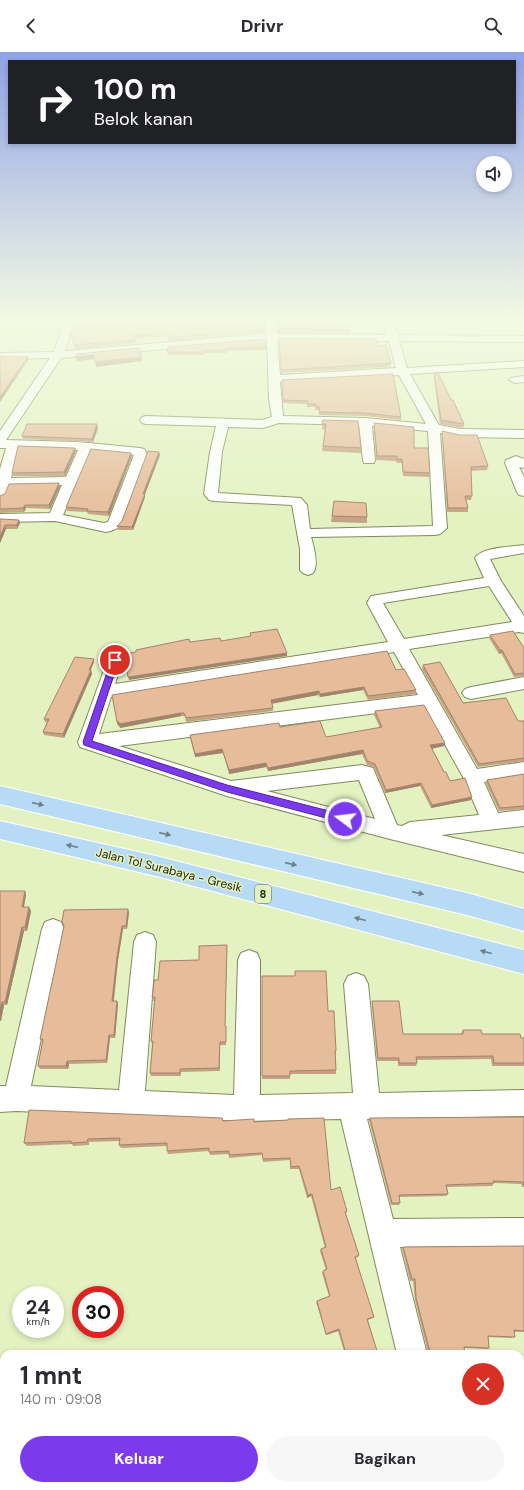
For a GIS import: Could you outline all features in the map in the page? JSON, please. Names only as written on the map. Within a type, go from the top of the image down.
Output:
[{"type":"highway","points":[[0,795],[467,904],[524,920]]},
{"type":"highway","name":"Jalan Tol Surabaya - Gresik","points":[[0,830],[160,867],[524,962]]},
{"type":"street","points":[[0,440],[37,386]]},
{"type":"street","points":[[274,386],[275,407],[278,418]]},
{"type":"street","points":[[303,533],[435,531],[440,528],[434,428],[411,386]]},
{"type":"street","points":[[146,420],[263,424],[278,418],[365,422],[434,428],[460,433],[506,435],[524,434]]},
{"type":"street","points":[[365,422],[369,460]]},
{"type":"street","points":[[223,423],[216,452],[211,494],[214,497],[220,498],[296,501],[300,505],[303,533],[307,549],[308,570]]},
{"type":"street","points":[[506,435],[518,459],[511,464],[524,492]]},
{"type":"street","points":[[0,518],[55,517],[106,528],[114,524],[141,453],[86,447],[6,444],[1,486],[72,481]]},
{"type":"street","points":[[55,517],[86,447]]},
{"type":"street","points":[[105,692],[523,627],[493,581],[482,558],[483,556],[524,549]]},
{"type":"street","points":[[492,822],[472,777],[375,603],[377,599],[493,581]]},
{"type":"street","points":[[87,742],[115,660]]},
{"type":"street","points":[[471,693],[524,683]]},
{"type":"street","points":[[87,742],[428,700]]},
{"type":"street","points":[[87,742],[227,788],[392,831],[524,863]]},
{"type":"street","points":[[472,777],[524,769]]},
{"type":"street","points":[[227,788],[362,772],[366,773],[392,831]]},
{"type":"street","points":[[392,831],[524,818]]},
{"type":"street","points":[[53,929],[8,1098],[247,1108],[524,1103]]},
{"type":"street","points":[[131,1103],[145,942]]},
{"type":"street","points":[[247,1108],[249,960]]},
{"type":"street","points":[[356,984],[359,1106],[382,1233],[411,1350]]},
{"type":"street","points":[[382,1233],[524,1232]]},
{"type":"building","points":[[0,386],[8,386],[0,397]]},
{"type":"building","points":[[282,386],[395,386],[401,417],[365,413],[319,412],[320,407],[316,407],[316,404],[307,404],[308,401],[283,400]]},
{"type":"building","points":[[436,386],[444,386],[451,400],[453,400],[464,424],[441,420]]},
{"type":"building","points":[[323,420],[358,421],[361,448],[323,446],[326,424],[322,424]]},
{"type":"building","points":[[374,423],[414,427],[414,448],[428,448],[430,473],[403,472],[402,459],[397,459],[397,456],[377,456]]},
{"type":"building","points":[[27,424],[97,424],[92,439],[22,436]]},
{"type":"building","points":[[442,431],[460,435],[477,435],[488,466],[471,467],[472,496],[465,496],[468,508],[448,508]]},
{"type":"building","points":[[18,446],[75,448],[64,472],[12,473]]},
{"type":"building","points":[[91,449],[131,453],[108,512],[87,511],[88,509],[66,507]]},
{"type":"building","points":[[148,451],[159,452],[132,527],[117,526],[122,521]]},
{"type":"building","points":[[59,483],[49,505],[25,505],[23,508],[0,509],[0,496],[5,494],[9,484]]},
{"type":"building","points":[[334,501],[366,503],[367,517],[332,516]]},
{"type":"building","points":[[0,519],[19,520],[17,525],[5,525],[0,537]]},
{"type":"building","points":[[277,629],[287,653],[128,677],[124,654],[136,652],[136,650],[189,639],[190,642],[220,638],[221,641],[251,636],[250,633]]},
{"type":"building","points":[[513,631],[524,648],[524,673],[515,674],[502,650],[500,650],[490,635]]},
{"type":"building","points":[[387,651],[396,670],[404,669],[416,690],[368,696],[364,687],[320,694],[319,691],[271,700],[273,708],[186,718],[184,713],[181,713],[119,724],[119,722],[117,722],[112,695]]},
{"type":"building","points":[[75,657],[94,659],[89,670],[91,670],[63,734],[43,732],[49,719],[44,719]]},
{"type":"building","points":[[440,662],[463,703],[506,698],[518,721],[524,721],[524,758],[479,764],[423,665]]},
{"type":"building","points":[[424,705],[445,743],[430,745],[444,772],[446,772],[450,781],[465,778],[472,797],[432,805],[421,783],[386,790],[375,764],[367,761],[363,750],[268,768],[266,763],[229,770],[222,749],[195,754],[190,735],[279,723],[280,727],[320,721],[326,737],[382,727],[375,711]]},
{"type":"building","points":[[524,774],[524,806],[500,808],[487,780]]},
{"type":"building","points":[[0,891],[25,891],[22,907],[29,907],[25,927],[22,927],[5,1002],[2,1002],[0,1010]]},
{"type":"building","points":[[128,909],[126,926],[122,926],[112,1001],[117,1001],[114,1035],[109,1035],[106,1060],[67,1061],[66,1066],[38,1066],[43,1039],[40,1039],[64,926],[62,921],[64,910]]},
{"type":"building","points":[[227,945],[226,1042],[220,1042],[219,1068],[180,1069],[180,1073],[150,1073],[155,997],[152,997],[154,980],[158,980],[160,961],[199,960],[199,946]]},
{"type":"building","points":[[295,971],[326,971],[328,1011],[334,1011],[336,1070],[290,1071],[290,1076],[262,1076],[262,976],[295,976]]},
{"type":"building","points":[[372,1001],[399,1001],[403,1034],[463,1034],[463,1030],[481,1030],[482,1034],[520,1034],[521,1038],[524,1038],[524,1063],[494,1063],[493,1056],[416,1057],[417,1063],[399,1063],[399,1058],[378,1058]]},
{"type":"building","points":[[29,1110],[222,1118],[223,1121],[254,1119],[254,1122],[324,1118],[331,1190],[340,1187],[347,1211],[345,1212],[359,1255],[355,1257],[374,1317],[367,1319],[377,1350],[345,1350],[339,1329],[326,1334],[317,1301],[330,1296],[323,1271],[327,1269],[321,1249],[326,1247],[312,1194],[308,1195],[299,1166],[291,1167],[290,1158],[263,1159],[262,1153],[229,1155],[229,1151],[209,1152],[209,1148],[167,1151],[167,1143],[119,1145],[120,1138],[88,1139],[87,1142],[71,1143],[71,1141],[24,1143]]},
{"type":"building","points":[[524,1117],[524,1185],[523,1182],[493,1181],[494,1183],[446,1185],[448,1194],[399,1195],[400,1203],[392,1203],[370,1118]]},
{"type":"building","points":[[524,1246],[524,1331],[514,1330],[515,1337],[488,1336],[489,1348],[464,1347],[464,1350],[429,1350],[416,1298],[415,1279],[412,1279],[403,1247]]},
{"type":"route","points":[[115,660],[87,742],[227,788],[345,819]]}]
